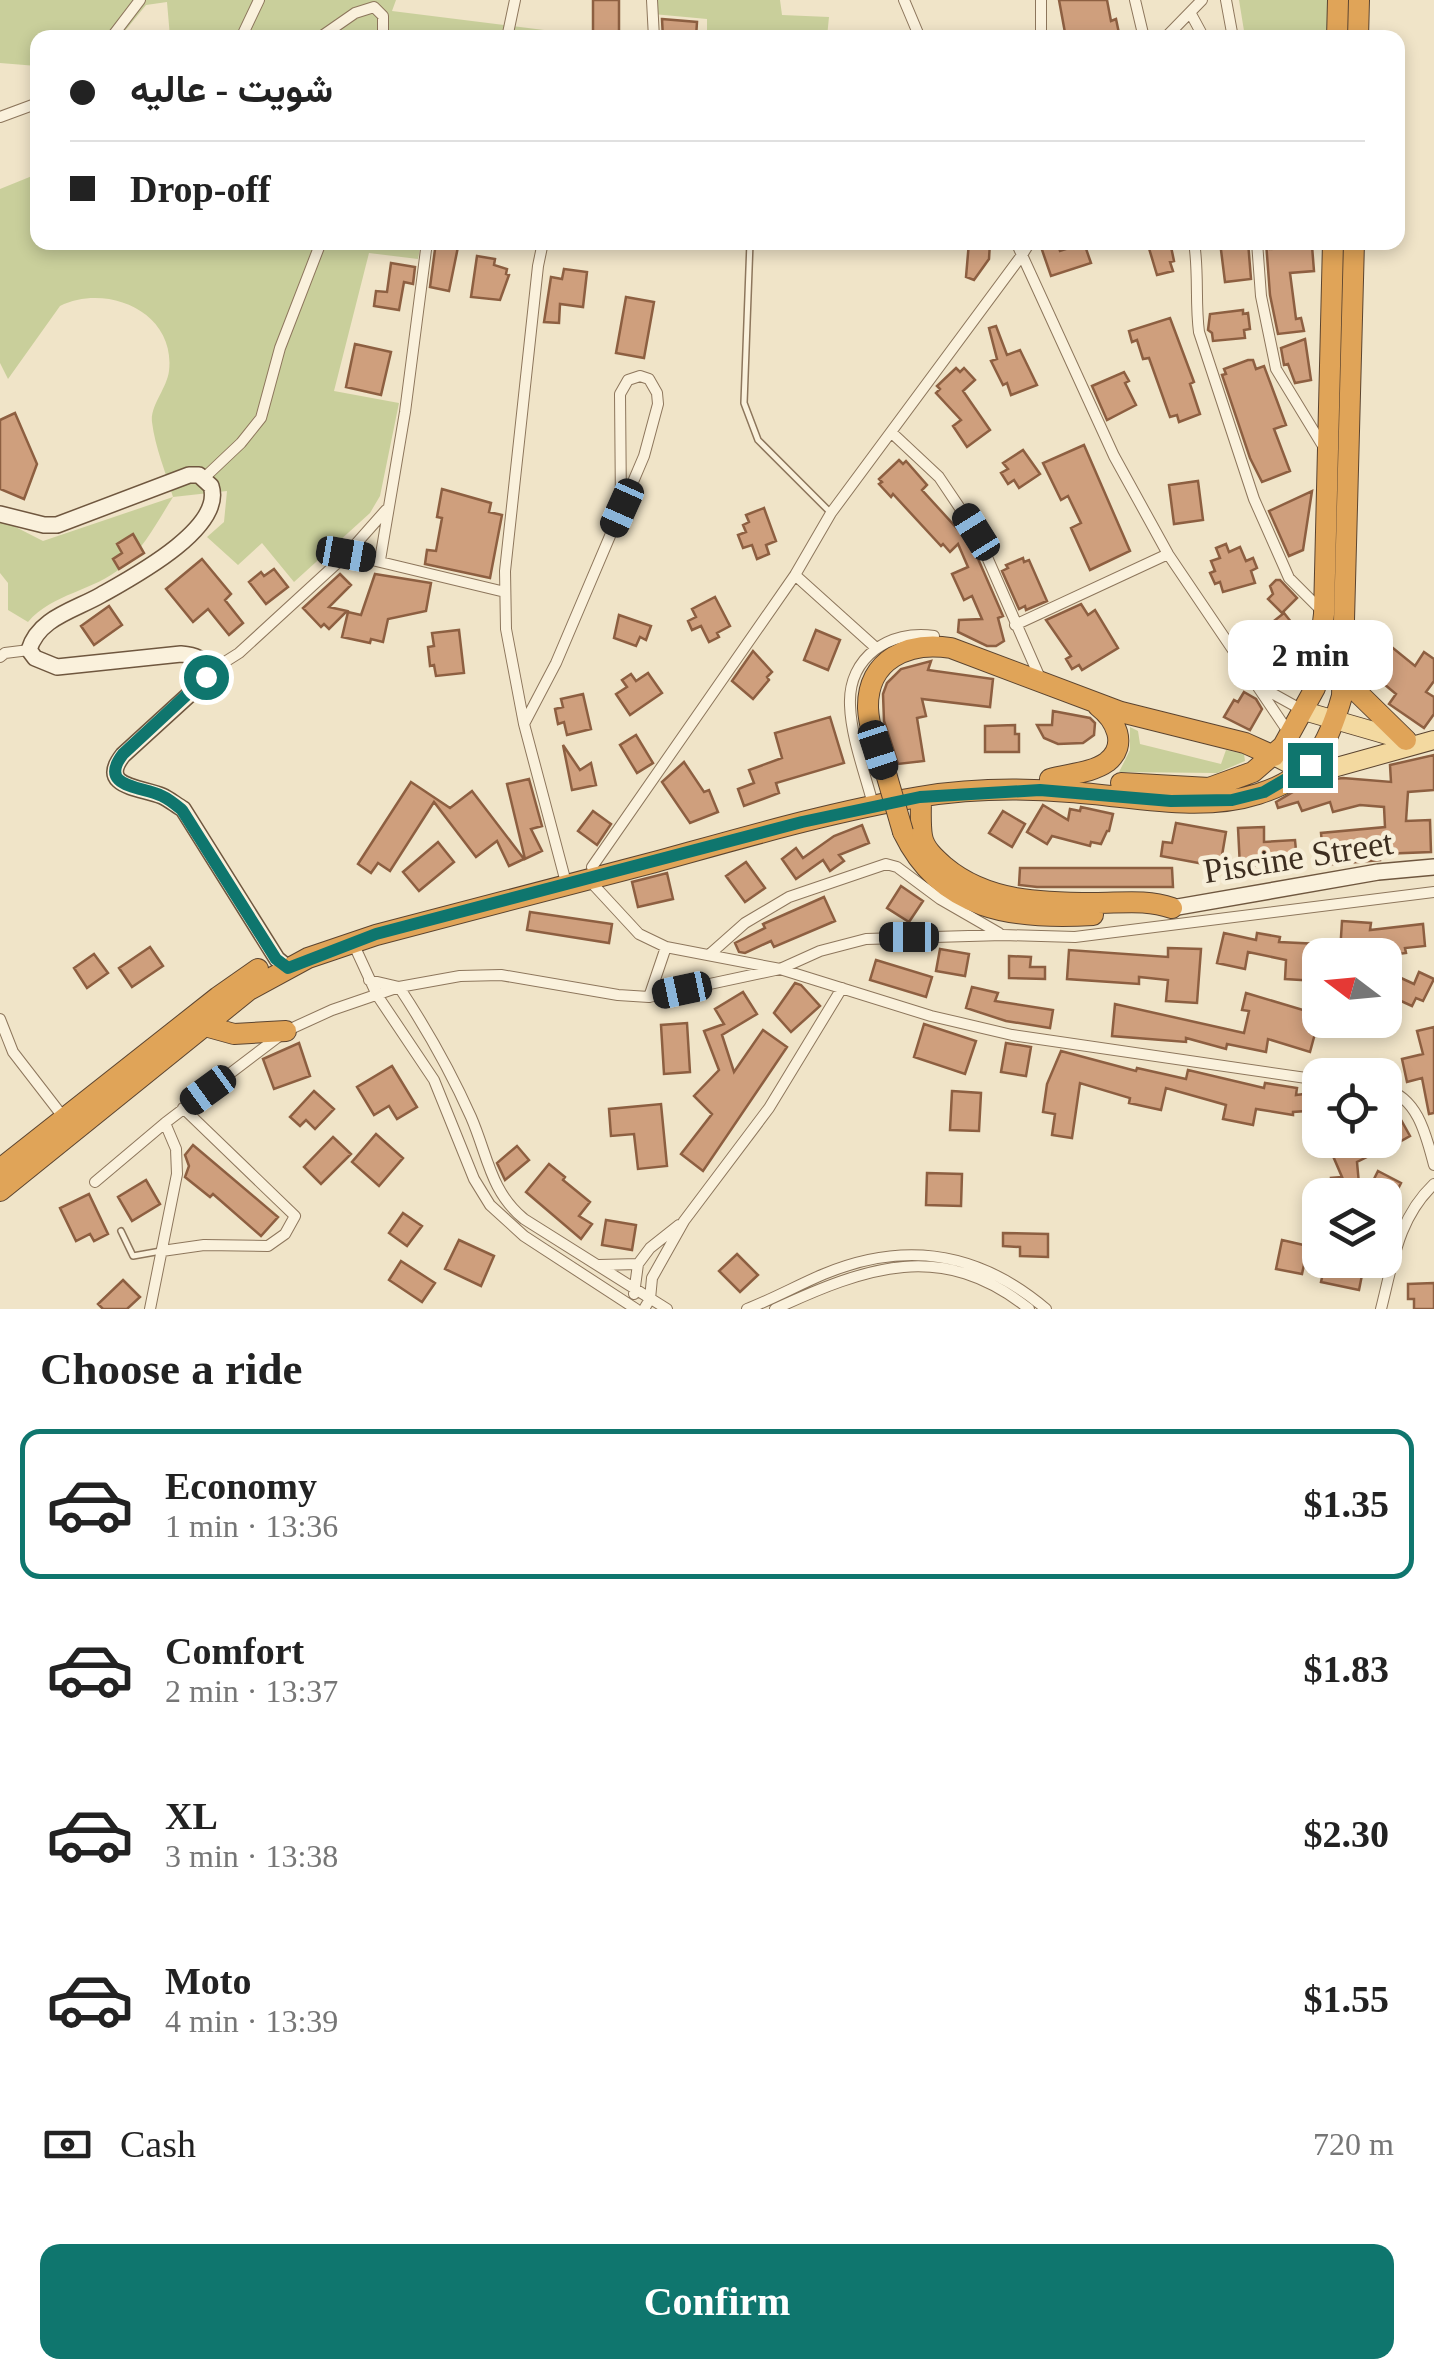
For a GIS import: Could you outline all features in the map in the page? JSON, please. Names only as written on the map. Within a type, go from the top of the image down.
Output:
[{"type":"highway","points":[[1337,30],[1338,0]]},
{"type":"highway","points":[[1358,30],[1359,0]]},
{"type":"highway","points":[[0,1191],[64,1118],[218,997],[360,929],[564,875],[590,874],[705,836],[870,797],[938,786],[1050,779],[1209,788],[1240,778],[1274,756],[1304,711],[1319,675],[1324,614],[1333,250]]},
{"type":"highway","points":[[0,1169],[38,1149],[282,964],[353,942],[590,874],[920,797],[1040,790],[1171,801],[1232,800],[1264,792],[1303,770],[1322,750],[1342,696],[1354,250]]},
{"type":"highway","points":[[1162,909],[1053,917],[1014,914],[975,903],[928,869],[902,832],[869,714],[870,691],[886,663],[910,647],[951,648],[1087,700],[1160,724],[1245,743],[1274,756]]},
{"type":"highway","points":[[1345,664],[1358,694],[1419,741]]},
{"type":"highway","points":[[1050,779],[1096,767],[1112,756],[1118,742],[1117,726],[1087,700]]},
{"type":"highway","points":[[920,797],[922,840],[930,852],[955,875],[994,894],[1058,902],[1143,901],[1162,909]]},
{"type":"highway","points":[[205,1026],[234,1034],[286,1031]]},
{"type":"main road","points":[[1304,711],[1419,741]]},
{"type":"main road","points":[[1274,756],[1303,770],[1332,769],[1419,741]]},
{"type":"street","points":[[117,30],[140,0]]},
{"type":"street","points":[[245,30],[259,0]]},
{"type":"street","points":[[508,30],[514,0]]},
{"type":"street","points":[[652,0],[654,30]]},
{"type":"street","points":[[904,0],[917,30]]},
{"type":"street","points":[[1041,30],[1042,0]]},
{"type":"street","points":[[1135,0],[1142,30]]},
{"type":"street","points":[[1174,30],[1202,0]]},
{"type":"street","points":[[1226,0],[1231,30]]},
{"type":"street","points":[[331,30],[355,13],[374,7],[383,16],[383,30]]},
{"type":"street","points":[[1191,14],[1200,30]]},
{"type":"street","points":[[0,117],[30,106]]},
{"type":"street","points":[[204,478],[252,432],[261,418],[280,348],[318,250]]},
{"type":"street","points":[[380,560],[405,412],[426,250]]},
{"type":"street","points":[[542,250],[505,592],[508,652],[564,875]]},
{"type":"street","points":[[1020,250],[1114,456],[1168,554],[1290,734]]},
{"type":"street","points":[[1025,250],[831,513],[795,574],[590,874],[604,900],[639,934],[666,947],[780,969],[931,1016],[1012,1036],[1302,1077]]},
{"type":"street","points":[[1195,250],[1199,332],[1254,500],[1289,578],[1324,614]]},
{"type":"street","points":[[1257,250],[1261,296],[1276,369],[1326,452]]},
{"type":"street","points":[[524,724],[556,663],[622,508],[654,428],[658,404],[654,385],[640,376],[628,380],[620,394],[622,508]]},
{"type":"street","points":[[892,433],[939,477],[976,532],[1043,684]]},
{"type":"street","points":[[0,514],[44,525],[64,524],[189,475],[204,478],[214,499],[211,512],[200,527],[100,596],[50,621],[32,638],[29,650]]},
{"type":"street","points":[[282,964],[182,810],[164,796],[123,785],[116,777],[116,767],[123,754],[193,692],[208,672],[239,653],[346,554],[387,509]]},
{"type":"street","points":[[346,554],[505,592]]},
{"type":"street","points":[[1015,625],[1168,554]]},
{"type":"street","points":[[795,574],[875,647]]},
{"type":"street","points":[[870,797],[850,712],[850,695],[860,668],[875,647],[899,637],[934,636]]},
{"type":"street","points":[[0,658],[4,653],[29,650]]},
{"type":"street","points":[[29,650],[35,658],[57,667],[193,655],[203,661],[208,672]]},
{"type":"street","points":[[1254,683],[1304,711]]},
{"type":"street","points":[[710,954],[745,923],[789,897],[889,864],[950,906],[1004,935]]},
{"type":"street","name":"Piscine Street","points":[[1162,909],[1378,872],[1434,867]]},
{"type":"street","points":[[95,1182],[165,1122],[286,1031],[332,1010],[400,987],[460,976],[501,975],[649,997],[780,969],[820,951],[866,938],[1075,938],[1434,892]]},
{"type":"street","points":[[353,942],[377,995],[434,1080],[474,1179],[490,1205],[524,1236],[632,1307],[638,1264],[650,1248],[684,1221]]},
{"type":"street","points":[[649,997],[666,947]]},
{"type":"street","points":[[369,980],[400,987],[422,1023],[471,1118],[500,1196],[524,1219],[636,1290],[647,1304],[667,1309]]},
{"type":"street","points":[[647,1304],[652,1278],[684,1221],[769,1108],[842,988]]},
{"type":"street","points":[[0,1019],[14,1052],[64,1118]]},
{"type":"street","points":[[1402,1098],[1410,1104],[1434,1165]]},
{"type":"street","points":[[162,1251],[204,1245],[268,1246],[285,1234],[295,1216],[184,1108]]},
{"type":"street","points":[[150,1309],[177,1174],[176,1149],[165,1122]]},
{"type":"street","points":[[1381,1309],[1406,1218],[1434,1184]]},
{"type":"street","points":[[747,1309],[838,1269],[905,1254],[943,1256],[979,1266],[1020,1288],[1046,1309]]},
{"type":"street","points":[[597,1264],[638,1264]]},
{"type":"street","points":[[775,1309],[851,1276],[905,1266],[942,1267],[975,1276],[1004,1290],[1029,1309]]},
{"type":"lane","points":[[750,250],[744,402],[758,440],[831,513]]},
{"type":"lane","points":[[121,1231],[133,1256],[162,1251]]},
{"type":"green space","points":[[0,0],[396,0],[392,11],[544,30],[169,30],[167,2],[146,5],[126,30],[30,30],[30,65],[0,63]]},
{"type":"green space","points":[[649,0],[780,0],[782,15],[829,17],[828,30],[707,30],[707,19],[653,14]]},
{"type":"green space","points":[[1239,0],[1335,0],[1338,30],[1244,30]]},
{"type":"green space","points":[[30,177],[30,250],[420,250],[418,259],[369,253],[334,391],[399,403],[380,496],[370,513],[294,582],[262,543],[238,565],[207,537],[224,522],[227,491],[173,497],[152,422],[168,377],[168,350],[150,318],[134,307],[97,298],[60,306],[8,379],[0,363],[0,189]]},
{"type":"green space","points":[[173,497],[136,552],[111,575],[49,605],[28,622],[8,610],[8,583],[0,573],[0,519],[43,541]]},
{"type":"green space","points":[[1130,727],[1138,731],[1140,744],[1221,764],[1226,750],[1244,754],[1245,761],[1217,773],[1119,772],[1130,750]]},
{"type":"building","points":[[593,0],[619,0],[619,30],[593,30]]},
{"type":"building","points":[[1059,0],[1107,0],[1111,21],[1116,19],[1118,30],[1065,30]]},
{"type":"building","points":[[662,19],[697,22],[696,30],[663,30]]},
{"type":"building","points":[[435,250],[457,250],[449,291],[430,287]]},
{"type":"building","points":[[968,250],[990,250],[989,259],[974,280],[966,277]]},
{"type":"building","points":[[1042,250],[1086,250],[1091,263],[1051,276]]},
{"type":"building","points":[[1150,250],[1172,250],[1173,271],[1157,275]]},
{"type":"building","points":[[1221,250],[1249,250],[1251,279],[1225,282]]},
{"type":"building","points":[[1267,250],[1312,250],[1314,271],[1290,273],[1296,319],[1301,318],[1304,331],[1278,334]]},
{"type":"building","points":[[477,256],[495,259],[494,265],[507,269],[509,275],[500,300],[471,297]]},
{"type":"building","points":[[391,263],[415,267],[413,284],[404,282],[399,310],[374,306],[376,291],[387,292]]},
{"type":"building","points":[[564,269],[587,272],[583,307],[560,304],[559,323],[544,322],[551,277],[562,279]]},
{"type":"building","points":[[626,297],[654,302],[644,358],[616,353]]},
{"type":"building","points":[[1243,310],[1243,314],[1248,313],[1250,329],[1244,330],[1245,338],[1213,341],[1208,330],[1210,314]]},
{"type":"building","points":[[1170,318],[1194,382],[1190,384],[1200,414],[1179,422],[1177,415],[1170,417],[1149,358],[1143,359],[1137,340],[1132,342],[1129,331]]},
{"type":"building","points":[[996,326],[1007,355],[1020,350],[1037,385],[1011,395],[1007,383],[1003,385],[991,361],[997,359],[989,328]]},
{"type":"building","points":[[1305,339],[1311,380],[1295,383],[1288,364],[1284,365],[1281,348]]},
{"type":"building","points":[[355,344],[391,352],[381,395],[346,387]]},
{"type":"building","points":[[1253,360],[1256,369],[1264,366],[1286,425],[1274,429],[1290,471],[1262,482],[1222,375],[1226,374],[1224,369]]},
{"type":"building","points":[[956,368],[960,372],[964,368],[975,380],[963,391],[990,430],[967,447],[953,426],[961,420],[936,393],[940,389],[937,386]]},
{"type":"building","points":[[1124,372],[1136,405],[1107,420],[1092,386]]},
{"type":"building","points":[[15,413],[37,464],[24,499],[0,489],[0,420]]},
{"type":"building","points":[[1084,445],[1130,551],[1090,570],[1071,528],[1081,523],[1068,496],[1061,500],[1043,463]]},
{"type":"building","points":[[1023,450],[1040,474],[1019,488],[1014,480],[1008,484],[1001,473],[1008,469],[1003,463]]},
{"type":"building","points":[[899,460],[903,464],[906,461],[927,485],[922,490],[972,545],[1003,616],[998,618],[1004,641],[996,646],[987,646],[958,632],[959,620],[982,619],[972,596],[964,600],[952,574],[968,567],[958,544],[950,552],[941,546],[879,484],[879,479]]},
{"type":"building","points":[[1198,481],[1203,520],[1174,524],[1169,485]]},
{"type":"building","points":[[442,489],[491,503],[489,512],[502,515],[490,578],[425,564],[427,550],[436,551]]},
{"type":"building","points":[[1312,491],[1303,550],[1289,556],[1269,511]]},
{"type":"building","points":[[764,508],[776,541],[766,545],[769,554],[757,559],[752,545],[743,548],[738,535],[746,532],[746,515]]},
{"type":"building","points":[[133,534],[144,553],[119,569],[113,559],[122,553],[117,544]]},
{"type":"building","points":[[1226,544],[1229,552],[1240,547],[1246,561],[1253,558],[1257,568],[1251,571],[1255,583],[1223,592],[1220,582],[1215,584],[1210,573],[1215,571],[1211,561],[1220,558],[1216,548]]},
{"type":"building","points":[[1023,558],[1024,562],[1029,560],[1047,601],[1026,610],[1025,606],[1019,609],[1002,571]]},
{"type":"building","points":[[202,559],[231,594],[225,600],[243,623],[229,635],[208,609],[193,622],[166,589]]},
{"type":"building","points":[[274,569],[288,587],[266,604],[249,582],[261,572],[264,576]]},
{"type":"building","points":[[340,574],[351,585],[329,607],[347,611],[329,629],[324,624],[321,627],[303,608]]},
{"type":"building","points":[[375,574],[431,583],[426,611],[388,619],[383,642],[342,637],[348,612],[361,615]]},
{"type":"building","points":[[1276,580],[1297,598],[1282,613],[1268,599],[1273,594],[1270,586]]},
{"type":"building","points":[[715,597],[730,626],[709,642],[701,626],[692,630],[688,621],[696,617],[692,609]]},
{"type":"building","points":[[1081,604],[1088,615],[1095,610],[1118,648],[1082,670],[1079,665],[1072,669],[1066,659],[1071,656],[1046,620]]},
{"type":"building","points":[[109,606],[122,625],[94,645],[81,626]]},
{"type":"building","points":[[1284,613],[1303,637],[1281,655],[1264,636],[1274,628],[1270,624]]},
{"type":"building","points":[[619,615],[651,626],[646,640],[640,637],[636,646],[614,638]]},
{"type":"building","points":[[1367,627],[1415,666],[1424,652],[1434,659],[1434,681],[1426,692],[1434,697],[1434,714],[1424,728],[1389,704],[1396,694],[1360,664],[1357,639]]},
{"type":"building","points":[[459,630],[464,673],[436,676],[434,665],[430,666],[428,647],[434,646],[432,633]]},
{"type":"building","points":[[816,630],[840,640],[828,670],[804,660]]},
{"type":"building","points":[[753,651],[772,672],[753,699],[732,681]]},
{"type":"building","points":[[931,661],[928,670],[993,679],[990,707],[922,699],[926,716],[917,718],[924,761],[898,764],[884,721],[883,694],[887,683],[901,669]]},
{"type":"building","points":[[648,673],[662,693],[630,715],[616,694],[627,687],[622,680],[631,674],[636,681]]},
{"type":"building","points":[[1244,692],[1256,699],[1262,709],[1250,730],[1224,717]]},
{"type":"building","points":[[583,694],[591,729],[567,735],[564,722],[558,724],[555,709],[563,707],[561,699]]},
{"type":"building","points":[[1053,711],[1090,718],[1095,723],[1094,735],[1083,743],[1058,744],[1044,738],[1037,725],[1052,725]]},
{"type":"building","points":[[830,717],[844,763],[776,783],[779,793],[744,806],[738,789],[754,783],[749,770],[782,758],[775,733]]},
{"type":"building","points":[[1015,725],[1019,752],[985,752],[985,726]]},
{"type":"building","points":[[636,735],[653,763],[637,773],[620,745]]},
{"type":"building","points":[[563,745],[580,770],[591,763],[596,785],[572,790]]},
{"type":"building","points":[[1434,755],[1434,790],[1408,792],[1406,821],[1430,820],[1431,852],[1380,854],[1380,860],[1324,865],[1321,833],[1385,827],[1384,807],[1360,805],[1333,812],[1330,802],[1302,811],[1298,802],[1278,808],[1276,802],[1310,782],[1343,778],[1391,782],[1390,765]]},
{"type":"building","points":[[684,762],[704,792],[709,790],[718,812],[690,823],[662,782]]},
{"type":"building","points":[[529,779],[542,826],[531,829],[542,851],[525,859],[507,784]]},
{"type":"building","points":[[411,782],[450,808],[472,791],[524,859],[509,866],[497,841],[476,857],[434,802],[390,871],[378,863],[371,873],[358,864]]},
{"type":"building","points":[[1043,805],[1068,820],[1070,809],[1080,811],[1081,807],[1113,814],[1109,831],[1101,844],[1091,842],[1090,846],[1052,836],[1047,844],[1027,832]]},
{"type":"building","points":[[593,811],[611,824],[597,845],[578,831]]},
{"type":"building","points":[[1003,811],[1025,824],[1012,847],[989,833]]},
{"type":"building","points":[[1176,823],[1226,832],[1220,867],[1161,856],[1163,842],[1172,843]]},
{"type":"building","points":[[862,825],[869,843],[839,855],[844,861],[830,871],[823,860],[796,879],[782,859],[796,848],[803,858],[834,836]]},
{"type":"building","points":[[1264,827],[1264,842],[1295,840],[1297,861],[1240,867],[1238,828]]},
{"type":"building","points":[[438,842],[454,862],[419,891],[403,872]]},
{"type":"building","points":[[746,862],[765,888],[745,902],[726,876]]},
{"type":"building","points":[[1020,868],[1172,868],[1173,887],[1019,885]]},
{"type":"building","points":[[667,873],[673,899],[638,907],[632,882]]},
{"type":"building","points":[[901,886],[923,901],[909,922],[887,908]]},
{"type":"building","points":[[824,897],[835,921],[774,947],[771,941],[739,952],[735,943],[765,928],[763,924]]},
{"type":"building","points":[[530,912],[612,924],[609,943],[527,930]]},
{"type":"building","points":[[1342,921],[1371,923],[1370,930],[1423,924],[1425,946],[1405,948],[1406,953],[1402,954],[1402,938],[1341,938]]},
{"type":"building","points":[[1224,933],[1256,940],[1257,933],[1280,937],[1279,942],[1302,943],[1302,980],[1285,979],[1286,960],[1248,952],[1245,969],[1217,963]]},
{"type":"building","points":[[150,947],[163,966],[132,987],[119,968]]},
{"type":"building","points":[[1168,948],[1201,949],[1197,1003],[1166,1001],[1168,980],[1139,977],[1139,984],[1067,979],[1069,950],[1168,957]]},
{"type":"building","points":[[940,949],[969,954],[965,976],[936,971]]},
{"type":"building","points":[[94,954],[108,973],[87,988],[74,968]]},
{"type":"building","points":[[1009,956],[1031,957],[1030,967],[1045,967],[1045,979],[1009,978]]},
{"type":"building","points":[[876,960],[932,977],[926,997],[870,980]]},
{"type":"building","points":[[1419,972],[1434,979],[1423,1001],[1416,998],[1412,1006],[1402,1002],[1402,978],[1414,984]]},
{"type":"building","points":[[795,983],[820,1006],[791,1032],[774,1013]]},
{"type":"building","points":[[972,987],[998,993],[995,1001],[1053,1010],[1050,1028],[1006,1021],[966,1008]]},
{"type":"building","points":[[743,992],[757,1014],[722,1035],[734,1072],[763,1030],[787,1047],[703,1171],[681,1154],[712,1114],[694,1096],[719,1070],[704,1031],[724,1024],[715,1009]]},
{"type":"building","points":[[1246,993],[1302,1010],[1302,1038],[1314,1038],[1310,1052],[1268,1039],[1266,1052],[1227,1044],[1226,1049],[1186,1038],[1186,1042],[1112,1036],[1115,1004],[1244,1033],[1249,1011],[1242,1010]]},
{"type":"building","points":[[687,1023],[690,1072],[664,1074],[661,1025]]},
{"type":"building","points":[[924,1024],[976,1041],[965,1074],[914,1057]]},
{"type":"building","points":[[1434,1027],[1434,1113],[1429,1114],[1422,1078],[1407,1082],[1402,1059],[1423,1054],[1417,1031]]},
{"type":"building","points":[[299,1043],[310,1076],[274,1089],[263,1059]]},
{"type":"building","points":[[1006,1043],[1031,1047],[1026,1076],[1001,1072]]},
{"type":"building","points":[[1061,1051],[1136,1071],[1137,1068],[1186,1079],[1188,1070],[1264,1088],[1265,1083],[1297,1088],[1296,1095],[1302,1094],[1302,1111],[1293,1115],[1256,1109],[1253,1125],[1223,1119],[1226,1105],[1166,1088],[1161,1110],[1129,1103],[1130,1098],[1080,1083],[1072,1138],[1052,1135],[1055,1114],[1043,1112],[1047,1084]]},
{"type":"building","points":[[392,1066],[417,1107],[397,1119],[389,1106],[374,1115],[357,1087]]},
{"type":"building","points":[[314,1091],[334,1109],[315,1129],[306,1120],[300,1126],[290,1117]]},
{"type":"building","points":[[952,1091],[981,1093],[979,1131],[950,1130]]},
{"type":"building","points":[[661,1104],[667,1166],[638,1169],[634,1134],[611,1136],[609,1109]]},
{"type":"building","points":[[1402,1122],[1410,1136],[1402,1140]]},
{"type":"building","points":[[376,1134],[403,1158],[379,1186],[352,1162]]},
{"type":"building","points":[[333,1137],[351,1154],[321,1184],[304,1167]]},
{"type":"building","points":[[193,1145],[278,1217],[261,1236],[213,1194],[210,1197],[185,1177],[189,1166],[185,1155]]},
{"type":"building","points":[[517,1146],[529,1160],[505,1180],[497,1163]]},
{"type":"building","points":[[1334,1158],[1365,1158],[1357,1162],[1358,1178],[1331,1178],[1342,1177]]},
{"type":"building","points":[[549,1164],[590,1202],[579,1216],[592,1224],[581,1239],[526,1192]]},
{"type":"building","points":[[927,1173],[962,1174],[961,1206],[926,1205]]},
{"type":"building","points":[[146,1180],[160,1204],[132,1221],[118,1197]]},
{"type":"building","points":[[89,1194],[108,1234],[94,1241],[90,1234],[76,1241],[60,1208]]},
{"type":"building","points":[[403,1213],[422,1226],[407,1246],[389,1233]]},
{"type":"building","points":[[606,1220],[636,1225],[632,1250],[602,1245]]},
{"type":"building","points":[[1003,1233],[1048,1234],[1048,1257],[1020,1256],[1020,1247],[1003,1246]]},
{"type":"building","points":[[459,1240],[494,1256],[481,1286],[445,1269]]},
{"type":"building","points":[[1282,1240],[1302,1245],[1302,1274],[1276,1269]]},
{"type":"building","points":[[737,1254],[758,1275],[740,1292],[719,1271]]},
{"type":"building","points":[[401,1261],[435,1283],[422,1302],[389,1280]]},
{"type":"building","points":[[1322,1278],[1361,1278],[1359,1290],[1321,1282]]},
{"type":"building","points":[[123,1280],[140,1297],[127,1309],[103,1309],[98,1304]]},
{"type":"building","points":[[1434,1283],[1434,1309],[1414,1309],[1414,1299],[1408,1299],[1408,1284]]},
{"type":"route","points":[[206,677],[123,754],[116,777],[123,785],[164,796],[182,810],[276,959],[288,968],[376,934],[802,822],[920,797],[1040,790],[1190,802],[1232,800],[1282,784],[1310,765]]}]
